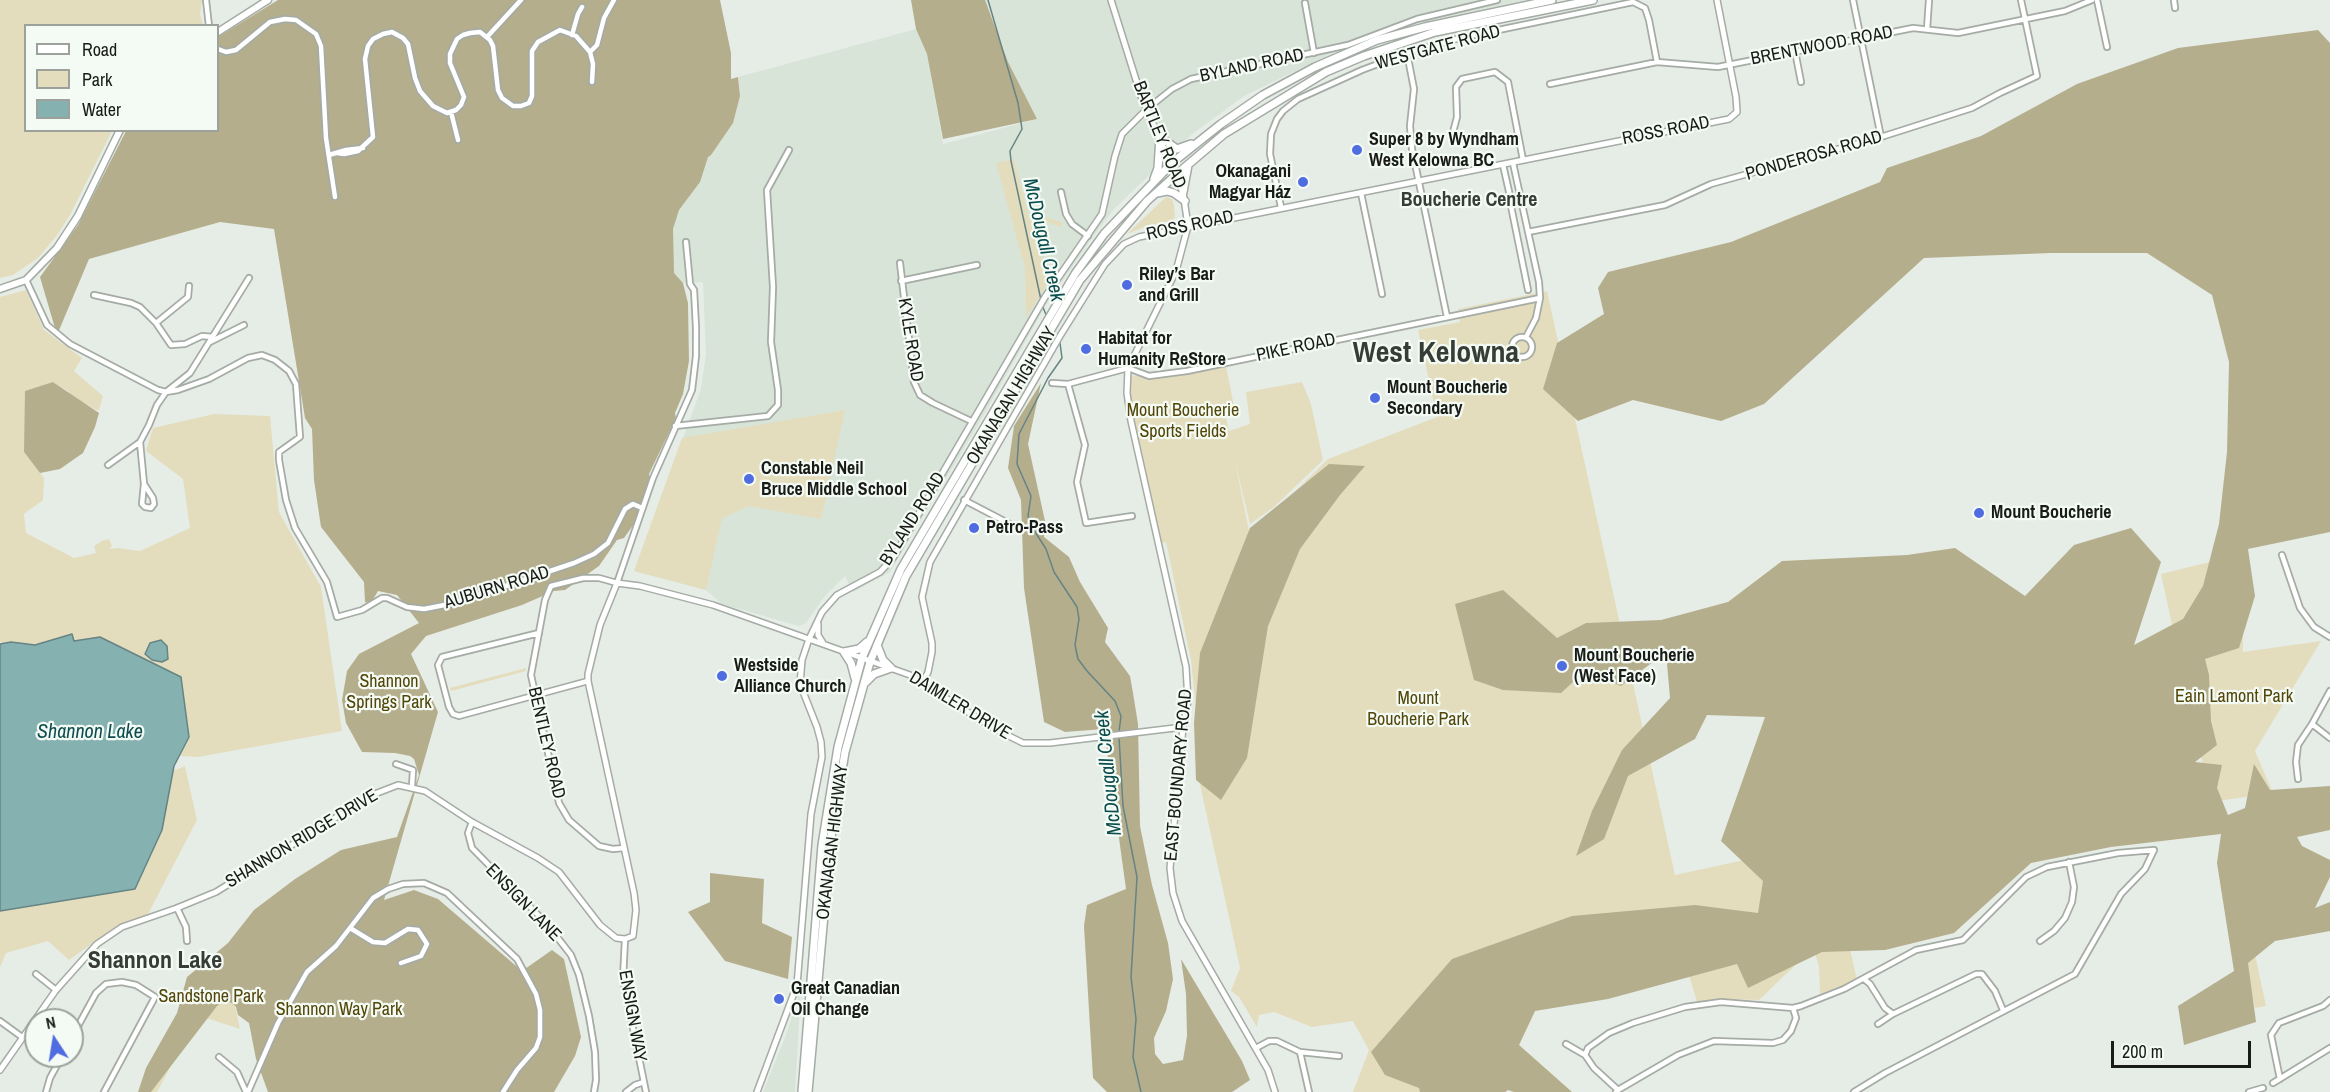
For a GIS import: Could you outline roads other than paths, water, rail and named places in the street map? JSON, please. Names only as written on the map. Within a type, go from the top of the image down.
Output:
[{"type":"highway","name":"OKANAGAN HIGHWAY","points":[[802,1092],[822,845],[838,747],[862,658],[901,569],[1075,274],[1104,234],[1172,164],[1263,95],[1316,67],[1377,40],[1425,27],[1552,0]]},
{"type":"highway","name":"OKANAGAN HIGHWAY","points":[[808,1092],[831,837],[845,752],[870,662],[906,576],[1080,280],[1111,241],[1155,193],[1188,164],[1224,134],[1326,72],[1364,56],[1435,32],[1593,0]]},
{"type":"highway","points":[[1160,137],[1177,149],[1204,138]]},
{"type":"highway","points":[[1152,184],[1158,168],[1160,137]]},
{"type":"highway","points":[[1183,192],[1188,164]]},
{"type":"highway","points":[[1155,193],[1167,191],[1185,201]]},
{"type":"highway","points":[[856,681],[852,666],[844,652],[859,649],[871,638]]},
{"type":"highway","points":[[861,690],[874,674],[891,668],[883,660],[877,645]]},
{"type":"main road","points":[[219,31],[268,0]]},
{"type":"main road","points":[[0,289],[26,280],[45,262],[69,231],[119,132]]},
{"type":"street","points":[[206,0],[209,24]]},
{"type":"street","points":[[487,37],[521,0]]},
{"type":"street","points":[[590,52],[597,45],[604,18],[614,0]]},
{"type":"street","name":"BARTLEY ROAD","points":[[1111,0],[1147,109],[1177,174],[1185,201],[1188,226],[1176,271],[1128,368]]},
{"type":"street","name":"BYLAND ROAD","points":[[757,1092],[797,985],[811,814],[822,757],[817,727],[800,684],[799,674],[809,639],[825,607],[837,595],[880,572],[893,558],[1041,304],[1105,208],[1115,156],[1122,134],[1147,109],[1172,89],[1191,79],[1348,45],[1417,19],[1497,0]]},
{"type":"street","name":"ROSS ROAD","points":[[923,683],[932,652],[922,597],[930,562],[1060,336],[1105,264],[1119,249],[1139,237],[1188,226],[1418,182],[1729,118],[1737,112],[1717,0]]},
{"type":"street","points":[[1853,0],[1881,137]]},
{"type":"street","points":[[1927,29],[1929,0]]},
{"type":"street","points":[[2020,0],[2024,19]]},
{"type":"street","name":"BRENTWOOD ROAD","points":[[1550,84],[1657,62],[1718,67],[1913,28],[1958,33],[2066,11],[2092,0]]},
{"type":"street","points":[[2097,0],[2107,47]]},
{"type":"street","points":[[2174,0],[2175,8]]},
{"type":"street","name":"WESTGATE ROAD","points":[[1281,207],[1270,144],[1274,126],[1283,111],[1298,99],[1333,82],[1407,53],[1460,39],[1633,2],[1645,8],[1657,62]]},
{"type":"street","points":[[1305,3],[1314,53]]},
{"type":"street","points":[[572,35],[582,7]]},
{"type":"street","name":"PONDEROSA ROAD","points":[[1517,239],[1528,234],[1665,205],[1711,184],[1881,137],[1972,108],[2037,76],[2024,19]]},
{"type":"street","points":[[219,49],[226,52],[236,50],[270,22],[296,20],[311,29],[321,46],[326,138],[335,197]]},
{"type":"street","points":[[329,155],[358,152],[372,137],[366,52],[373,39],[383,34],[392,32],[404,38],[408,44],[420,92],[439,110],[451,112],[461,105],[464,97],[450,63],[453,45],[463,35],[480,32],[493,46],[498,90],[507,103],[520,106],[529,103],[532,96],[532,51],[538,42],[560,30],[576,36],[590,52],[593,64],[592,82]]},
{"type":"street","points":[[1795,51],[1801,82]]},
{"type":"street","points":[[1407,53],[1414,89],[1410,126],[1412,149],[1447,317]]},
{"type":"street","points":[[1453,132],[1456,117],[1456,87],[1462,79],[1496,72],[1508,82],[1523,160]]},
{"type":"street","points":[[451,112],[458,140]]},
{"type":"street","points":[[675,426],[768,416],[778,405],[771,342],[773,287],[766,190],[789,150]]},
{"type":"street","points":[[1513,163],[1539,282],[1540,298],[1536,318],[1526,337]]},
{"type":"street","points":[[1503,165],[1510,196]]},
{"type":"street","points":[[1061,192],[1066,214],[1072,224],[1088,236]]},
{"type":"street","points":[[1361,193],[1382,294]]},
{"type":"street","points":[[1510,206],[1528,290]]},
{"type":"street","points":[[396,764],[413,770],[412,786],[425,790],[472,822],[559,872],[600,925],[616,938],[625,939],[633,936],[636,910],[588,674],[600,625],[617,583],[642,508],[692,390],[696,356],[694,290],[690,284],[686,242]]},
{"type":"street","name":"KYLE ROAD","points":[[900,263],[914,382],[920,395],[971,421]]},
{"type":"street","points":[[901,281],[977,265]]},
{"type":"street","points":[[108,465],[140,442],[157,405],[166,392],[190,373],[249,278]]},
{"type":"street","points":[[26,280],[47,325],[70,344],[166,392]]},
{"type":"street","points":[[156,323],[188,297],[189,286]]},
{"type":"street","points":[[94,295],[140,307],[156,323],[171,345],[185,344],[202,336],[211,339],[244,325]]},
{"type":"street","name":"PIKE ROAD","points":[[1128,368],[1149,376],[1160,375],[1540,298]]},
{"type":"street","points":[[1519,337],[1526,337],[1532,345],[1531,351],[1524,357],[1517,356],[1511,347],[1513,341],[1519,337]]},
{"type":"street","name":"AUBURN ROAD","points":[[166,392],[209,379],[248,358],[262,355],[275,360],[289,371],[297,384],[300,437],[279,452],[286,500],[295,528],[327,582],[337,617],[362,609],[382,598],[407,607],[424,609],[455,603],[574,563],[594,554],[608,543],[625,509],[633,504],[642,508]]},
{"type":"street","points":[[1052,383],[1068,384],[1128,368]]},
{"type":"street","name":"EAST BOUNDARY ROAD","points":[[1128,368],[1127,393],[1131,421],[1186,667],[1188,701],[1170,868],[1173,893],[1182,921],[1268,1070],[1275,1092]]},
{"type":"street","points":[[1068,384],[1085,445],[1077,482],[1086,523],[1132,516]]},
{"type":"street","points":[[140,442],[144,484],[142,504],[151,508],[154,504],[153,498],[144,484]]},
{"type":"street","points":[[964,500],[1010,524]]},
{"type":"street","points":[[2282,555],[2300,608],[2314,627],[2330,637]]},
{"type":"street","name":"DAIMLER DRIVE","points":[[545,600],[552,586],[568,580],[599,578],[713,605],[910,675],[993,728],[1023,743],[1050,743],[1184,727]]},
{"type":"street","name":"BENTLEY ROAD","points":[[545,600],[531,675],[559,803],[569,820],[599,846],[624,848]]},
{"type":"street","points":[[818,619],[818,635],[823,644]]},
{"type":"street","points":[[538,633],[442,657],[438,665],[453,714],[459,716],[588,681]]},
{"type":"street","points":[[2298,779],[2296,762],[2298,745],[2330,691]]},
{"type":"street","points":[[2312,724],[2330,738]]},
{"type":"street","name":"SHANNON RIDGE DRIVE","points":[[0,1070],[56,990],[97,944],[122,927],[216,892],[377,792],[398,785],[412,786]]},
{"type":"street","name":"ENSIGN LANE","points":[[472,822],[468,834],[472,848],[547,924],[571,955],[579,975],[589,1016],[595,1052],[594,1092]]},
{"type":"street","points":[[1585,1055],[1595,1041],[1608,1033],[1685,1007],[1722,1002],[1793,1008],[1844,989],[1916,950],[1963,940],[2026,877],[2047,867],[2118,853],[2154,850],[2145,869],[2121,894],[2075,974],[1885,1073],[1854,1092]]},
{"type":"street","points":[[2040,941],[2054,931],[2065,918],[2072,902],[2074,887],[2069,862]]},
{"type":"street","points":[[247,1092],[279,1023],[307,972],[336,946],[373,898],[388,889],[404,884],[424,883],[447,893],[516,959],[536,994],[540,1010],[540,1037],[536,1048],[517,1070],[503,1092]]},
{"type":"street","points":[[177,908],[186,927],[187,941]]},
{"type":"street","points":[[350,928],[373,942],[385,943],[408,929],[418,930],[427,944],[421,956],[401,963]]},
{"type":"street","name":"ENSIGN WAY","points":[[625,939],[622,979],[646,1092]]},
{"type":"street","points":[[36,974],[56,990]]},
{"type":"street","points":[[1878,1024],[1893,1014],[1976,974],[1982,974],[1995,991],[2003,1010]]},
{"type":"street","points":[[1864,979],[1870,984],[1884,1008],[1893,1014]]},
{"type":"street","points":[[84,1015],[96,993],[106,984],[122,982],[136,985],[155,997],[104,1092]]},
{"type":"street","points":[[2280,1079],[2271,1035],[2279,1023],[2323,1006],[2330,1000]]},
{"type":"street","points":[[1566,1044],[1585,1055],[1594,1068],[1617,1091],[1678,1055],[1714,1041],[1773,1043],[1783,1040],[1791,1031],[1796,1018],[1793,1008]]},
{"type":"street","points":[[0,1021],[22,1037]]},
{"type":"street","points":[[1256,1048],[1269,1041],[1277,1041],[1300,1052],[1339,1056]]},
{"type":"street","points":[[2273,1083],[2330,1048]]},
{"type":"street","points":[[1300,1052],[1309,1092]]},
{"type":"street","points":[[219,1057],[237,1072],[247,1092]]},
{"type":"street","points":[[46,1092],[55,1068]]},
{"type":"street","points":[[627,1092],[635,1085],[644,1082]]},
{"type":"street","points":[[2249,1092],[2263,1088]]},
{"type":"water","name":"Shannon Lake","points":[[72,634],[74,641],[100,637],[181,677],[189,737],[174,766],[162,830],[135,889],[0,911],[0,644],[11,642],[35,645]]},
{"type":"water","points":[[161,640],[167,646],[168,659],[162,662],[152,660],[145,654],[150,643]]},
{"type":"waterway","name":"McDougall Creek","points":[[988,0],[1018,103],[1022,129],[1010,151],[1011,161],[1041,300]]},
{"type":"waterway","name":"McDougall Creek","points":[[1042,305],[1047,317]]},
{"type":"waterway","name":"McDougall Creek","points":[[1060,343],[1062,358],[1048,378],[1019,434],[1017,464],[1031,496],[1028,516],[1032,527],[1046,549],[1054,572],[1077,607],[1079,619],[1075,645],[1078,659],[1115,701],[1121,716],[1119,732]]},
{"type":"waterway","name":"McDougall Creek","points":[[1119,737],[1123,806],[1137,877],[1131,977],[1136,1019],[1133,1057],[1141,1092]]},
{"type":"place","name":"Super 8 by Wyndham West Kelowna BC","points":[[1357,150]]},
{"type":"place","name":"Okanagani Magyar Ház","points":[[1303,182]]},
{"type":"place","name":"Riley’s Bar and Grill","points":[[1127,285]]},
{"type":"place","name":"Habitat for Humanity ReStore","points":[[1086,349]]},
{"type":"place","name":"Mount Boucherie Secondary","points":[[1375,398]]},
{"type":"place","name":"Constable Neil Bruce Middle School","points":[[749,479]]},
{"type":"place","name":"Mount Boucherie","points":[[1979,513]]},
{"type":"place","name":"Petro-Pass","points":[[974,528]]},
{"type":"place","name":"Mount Boucherie (West Face)","points":[[1562,666]]},
{"type":"place","name":"Westside Alliance Church","points":[[722,676]]},
{"type":"place","name":"Great Canadian Oil Change","points":[[779,999]]},
{"type":"district","name":"Boucherie Centre","points":[[1469,201]]},
{"type":"district","name":"West Kelowna","points":[[1436,354]]},
{"type":"district","name":"Shannon Lake","points":[[155,962]]},
{"type":"park label","name":"Mount Boucherie Sports Fields","points":[[1183,421]]},
{"type":"park label","name":"Shannon Springs Park","points":[[389,692]]},
{"type":"park label","name":"Eain Lamont Park","points":[[2234,697]]},
{"type":"park label","name":"Mount Boucherie Park","points":[[1418,709]]},
{"type":"park label","name":"Sandstone Park","points":[[211,997]]},
{"type":"park label","name":"Shannon Way Park","points":[[339,1010]]}]
